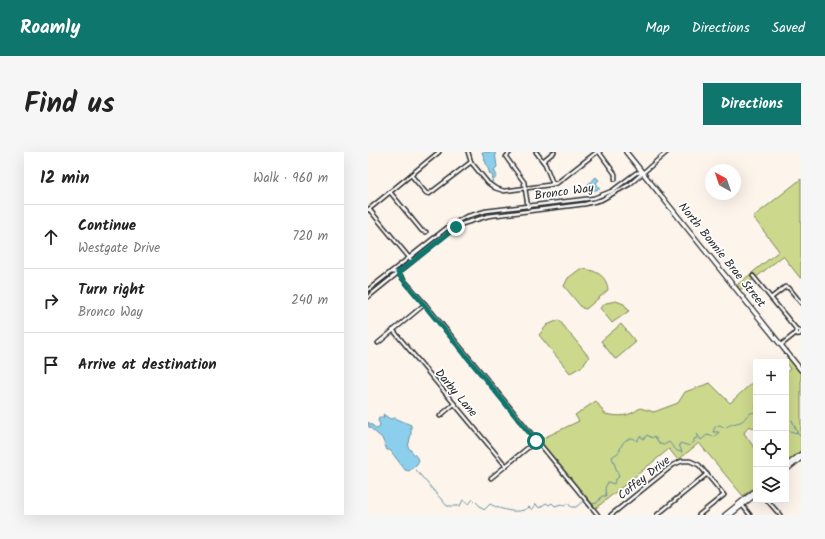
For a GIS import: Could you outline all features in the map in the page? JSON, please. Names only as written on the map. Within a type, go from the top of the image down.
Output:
[{"type":"main road","name":"North Bonnie Brae Street","points":[[626,152],[801,370]]},
{"type":"main road","points":[[789,464],[801,454]]},
{"type":"main road","points":[[789,468],[801,458]]},
{"type":"main road","points":[[725,515],[753,492]]},
{"type":"main road","points":[[730,515],[753,496]]},
{"type":"street","points":[[412,261],[369,209],[439,152]]},
{"type":"street","points":[[468,152],[471,162],[488,183],[495,188],[504,191],[553,184],[561,180],[598,152],[615,174],[615,179]]},
{"type":"street","points":[[510,152],[506,156],[520,174],[526,188],[529,212]]},
{"type":"street","points":[[536,152],[543,161],[553,184]]},
{"type":"street","points":[[543,161],[554,152]]},
{"type":"street","points":[[642,172],[667,152]]},
{"type":"street","points":[[411,175],[428,194],[471,162]]},
{"type":"street","name":"Bronco Way","points":[[368,290],[448,227],[465,217],[486,211],[594,198],[612,191],[636,173],[642,172]]},
{"type":"street","name":"Bronco Way","points":[[368,297],[451,230],[468,221],[496,215],[593,203],[602,200],[624,188],[642,172]]},
{"type":"street","points":[[390,192],[422,231],[426,232]]},
{"type":"street","points":[[390,272],[398,273],[425,304],[598,515]]},
{"type":"street","points":[[753,276],[798,333],[781,346]]},
{"type":"street","points":[[771,298],[785,287],[789,288],[801,304]]},
{"type":"street","points":[[378,343],[425,304]]},
{"type":"street","name":"Darby Lane","points":[[393,330],[506,466]]},
{"type":"street","points":[[440,416],[454,404]]},
{"type":"street","points":[[491,478],[536,441]]},
{"type":"street","name":"Coffey Drive","points":[[611,515],[672,465],[690,461],[699,465],[707,474]]},
{"type":"street","points":[[657,515],[707,474],[724,495],[699,515]]},
{"type":"street","points":[[770,503],[780,515]]},
{"type":"street","points":[[742,505],[750,515]]},
{"type":"green space","points":[[801,179],[801,279],[783,256],[740,290],[737,285],[779,251],[753,217]]},
{"type":"green space","points":[[580,269],[590,270],[599,274],[605,280],[608,290],[586,309],[582,308],[564,286],[568,278]]},
{"type":"green space","points":[[616,301],[624,304],[629,311],[612,323],[600,308],[606,303]]},
{"type":"green space","points":[[559,320],[589,357],[583,366],[570,373],[539,335],[547,325]]},
{"type":"green space","points":[[621,324],[636,342],[616,359],[601,341]]},
{"type":"green space","points":[[789,359],[801,374],[801,451],[789,461],[789,370]]},
{"type":"green space","points":[[753,382],[753,428],[749,426],[744,433],[753,446],[753,488],[743,496],[699,443],[678,460],[669,449],[596,508],[537,441],[579,421],[575,415],[596,401],[605,414],[615,416],[628,415],[640,408],[654,412],[678,403],[685,392],[710,383],[730,403]]},
{"type":"water","points":[[482,152],[495,152],[497,167],[494,170],[497,176],[492,182],[493,176],[490,174]]},
{"type":"water","points":[[596,177],[599,180],[596,183],[600,189],[586,192],[583,189]]},
{"type":"water","points":[[383,414],[390,419],[395,418],[411,425],[411,434],[408,447],[419,460],[417,464],[409,471],[405,470],[390,450],[387,450],[382,438],[368,426],[368,422],[377,429],[379,428],[379,417],[384,417]]},
{"type":"waterway","points":[[591,504],[597,503],[602,496],[606,496],[605,488],[608,482],[614,484],[615,480],[619,477],[612,457],[619,452],[622,444],[627,439],[633,438],[637,441],[640,436],[644,439],[647,435],[652,438],[654,436],[660,444],[664,445],[669,442],[677,451],[682,452],[679,445],[680,443],[690,446],[694,442],[694,439],[697,438],[697,434],[701,440],[707,435],[715,437],[719,432],[713,432],[715,427],[720,425],[725,428],[742,421],[749,414],[753,413]]},
{"type":"waterway","points":[[792,420],[798,434],[801,437]]},
{"type":"waterway","points":[[789,431],[797,433]]},
{"type":"waterway","points":[[416,470],[447,506],[460,506],[463,500],[469,504],[473,499],[484,510],[490,504],[505,510],[521,511],[529,507],[532,510],[536,504],[539,508],[546,503],[549,505],[552,503],[555,506],[561,504],[564,506],[568,503],[571,507],[576,507],[583,501],[588,508],[590,507]]},
{"type":"route","points":[[456,227],[398,273],[536,441]]}]
